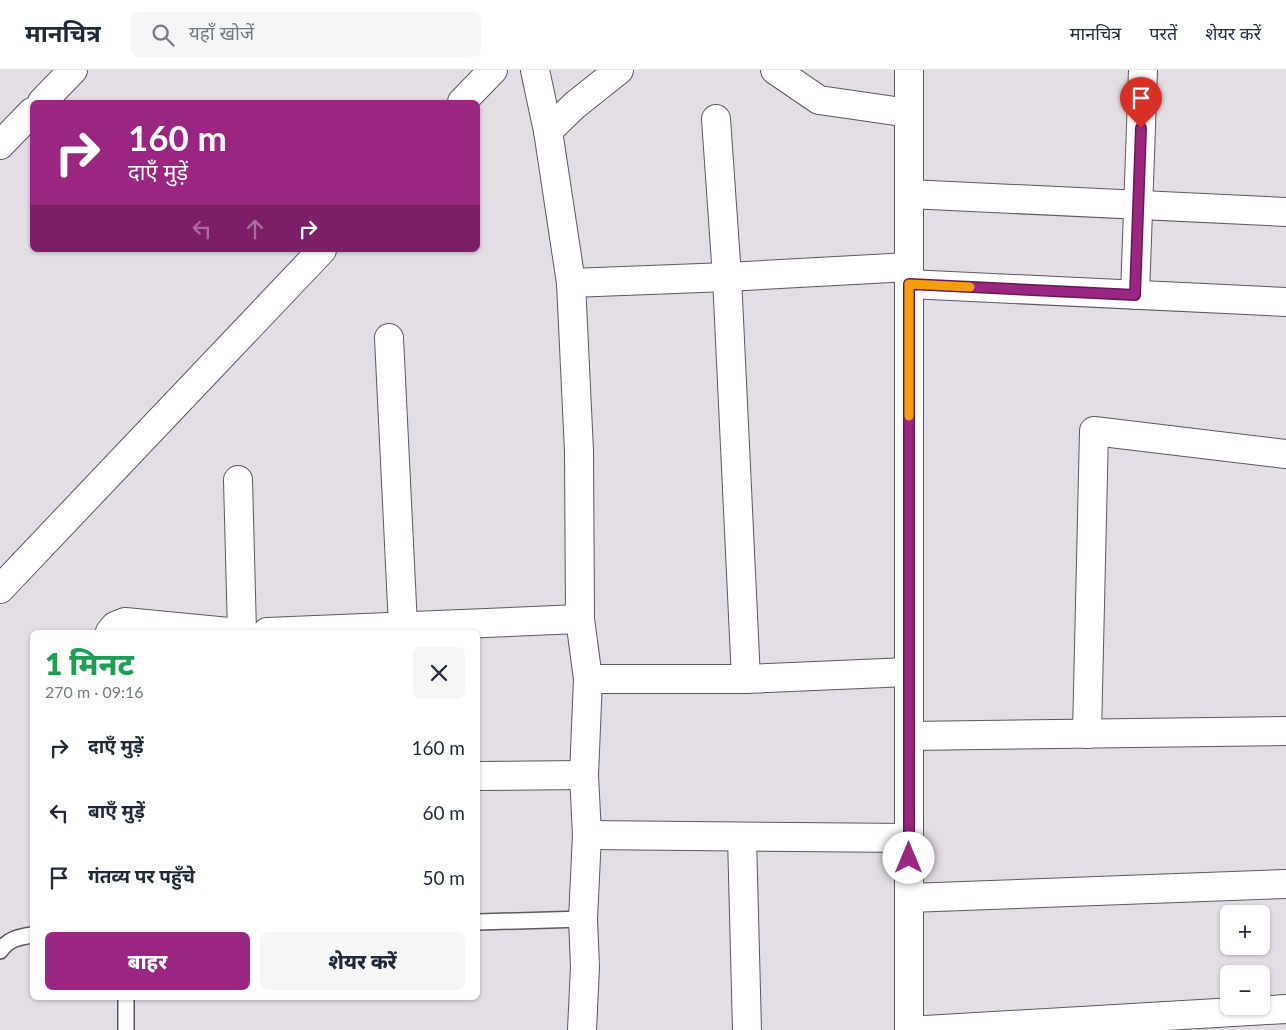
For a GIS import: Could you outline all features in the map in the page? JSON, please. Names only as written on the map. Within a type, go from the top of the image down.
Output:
[{"type":"street","points":[[44,100],[74,70]]},
{"type":"street","points":[[464,100],[493,70]]},
{"type":"street","points":[[535,70],[548,131],[571,282],[579,451],[580,619],[588,679],[584,775],[587,835],[583,919],[585,967],[582,1030]]},
{"type":"street","points":[[548,131],[575,105],[619,70]]},
{"type":"street","points":[[775,70],[819,100],[909,113]]},
{"type":"street","points":[[908,1030],[909,70]]},
{"type":"street","points":[[1135,295],[1143,70]]},
{"type":"street","points":[[0,146],[30,114]]},
{"type":"street","points":[[716,119],[727,277],[746,679]]},
{"type":"street","points":[[909,194],[1286,212]]},
{"type":"street","points":[[0,589],[320,252]]},
{"type":"street","points":[[571,282],[727,277],[909,275],[1135,295],[1286,302]]},
{"type":"street","points":[[389,338],[403,626]]},
{"type":"street","points":[[1087,734],[1094,431],[1286,454]]},
{"type":"street","points":[[238,480],[242,630]]},
{"type":"street","points":[[312,630],[580,619]]},
{"type":"street","points":[[112,630],[115,626],[125,622],[208,630]]},
{"type":"street","points":[[588,679],[746,679],[908,672]]},
{"type":"street","points":[[909,736],[1286,732]]},
{"type":"street","points":[[480,776],[584,775]]},
{"type":"street","points":[[587,835],[909,838]]},
{"type":"street","points":[[742,837],[747,1030]]},
{"type":"street","points":[[909,898],[1286,884]]},
{"type":"street","points":[[925,1030],[1286,1009]]},
{"type":"lane","points":[[480,922],[583,919]]},
{"type":"lane","points":[[0,951],[3,946],[17,937],[30,935]]},
{"type":"lane","points":[[126,1000],[126,1030]]},
{"type":"slow traffic","points":[[909,416],[909,284],[970,287]]},
{"type":"route","points":[[909,858],[909,284],[1135,295],[1141,128]]}]
